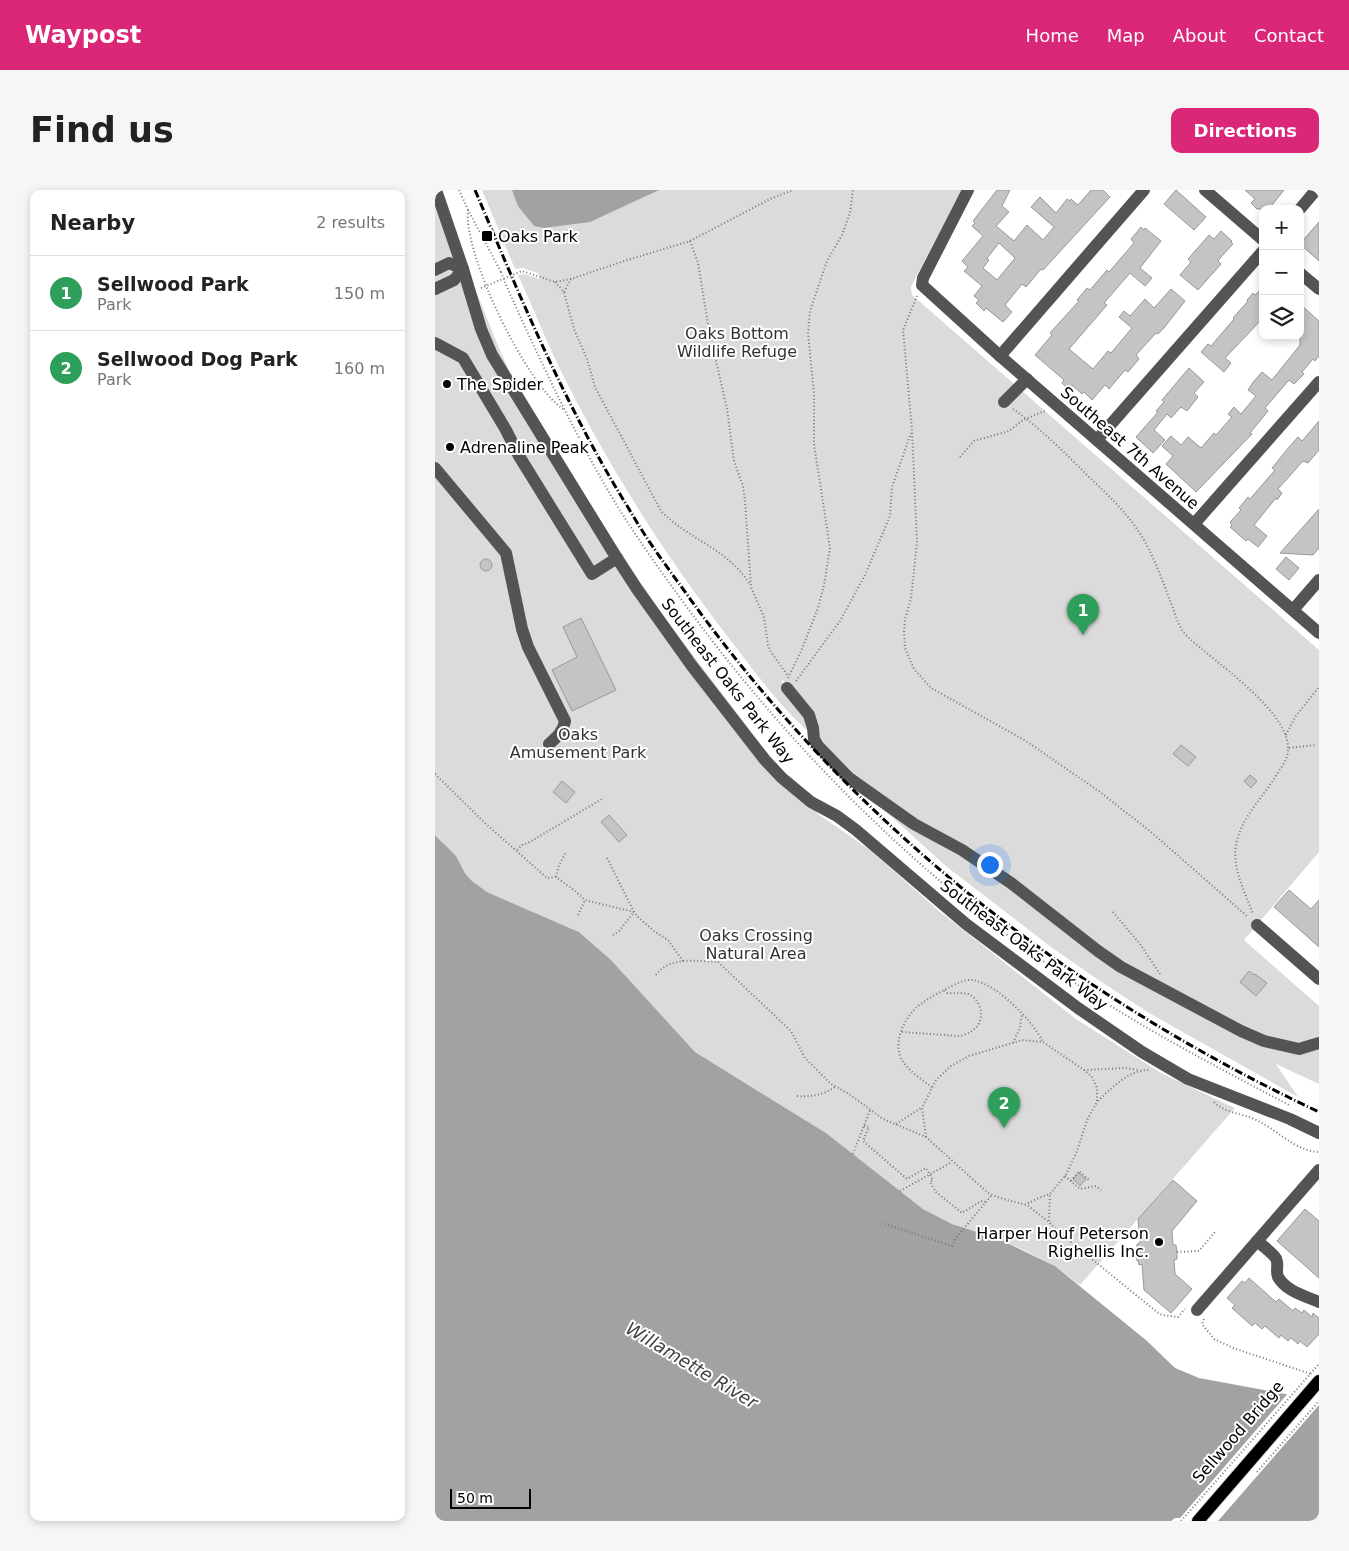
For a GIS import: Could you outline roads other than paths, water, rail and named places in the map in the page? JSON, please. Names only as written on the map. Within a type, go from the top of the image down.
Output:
[{"type":"main road","name":"Sellwood Bridge","points":[[1198,1521],[1317,1379]]},
{"type":"street","name":"Southeast Oaks Park Way","points":[[436,190],[481,329],[492,355],[617,558],[678,648],[777,774],[801,795],[837,816],[856,830],[966,924],[1078,1008],[1142,1052],[1171,1070],[1201,1084],[1283,1116],[1319,1133]]},
{"type":"street","name":"Southeast 7th Avenue","points":[[968,190],[923,278],[922,286],[1319,633]]},
{"type":"street","points":[[1000,356],[1144,190]]},
{"type":"street","points":[[1205,190],[1259,237]]},
{"type":"street","points":[[1303,205],[1316,190]]},
{"type":"street","points":[[1097,440],[1259,256]]},
{"type":"street","points":[[435,270],[449,264],[463,269],[454,280],[435,289]]},
{"type":"street","points":[[1304,276],[1319,289]]},
{"type":"street","points":[[435,344],[463,358],[506,430],[519,456],[592,574],[617,558]]},
{"type":"street","points":[[1004,402],[1027,379]]},
{"type":"street","points":[[1194,524],[1319,382]]},
{"type":"street","points":[[435,468],[506,553],[522,629],[528,647],[565,721],[564,728],[560,734],[549,744]]},
{"type":"street","points":[[1293,610],[1319,580]]},
{"type":"street","points":[[787,682],[809,715],[814,739],[818,746],[849,778],[914,824],[962,850],[1011,883],[1121,967],[1263,1041],[1299,1049],[1319,1043]]},
{"type":"street","points":[[1257,925],[1318,976]]},
{"type":"street","points":[[1196,1310],[1319,1170]]},
{"type":"street","points":[[1257,1241],[1275,1257],[1278,1276],[1283,1282],[1297,1293],[1319,1302]]},
{"type":"water","points":[[512,190],[659,190],[590,222],[544,228],[534,226],[518,206]]},
{"type":"water","name":"Willamette River","points":[[435,835],[456,856],[465,873],[472,881],[487,892],[579,932],[611,960],[695,1052],[826,1133],[923,1209],[952,1224],[999,1239],[1055,1266],[1147,1341],[1175,1368],[1199,1378],[1285,1394],[1319,1394],[1319,1521],[442,1521],[435,1516]]},
{"type":"railway","points":[[475,190],[527,312],[565,392],[606,471],[635,519],[676,579],[747,673],[816,752],[889,825],[967,892],[1049,955],[1135,1012],[1225,1064],[1319,1112]]},
{"type":"place","name":"Oaks Park","points":[[487,236]]},
{"type":"place","name":"The Spider","points":[[447,384]]},
{"type":"place","name":"Adrenaline Peak","points":[[450,447]]},
{"type":"place","name":"Sellwood Park","points":[[1083,635]]},
{"type":"place","name":"Sellwood Dog Park","points":[[1004,1128]]},
{"type":"place","name":"Harper Houf Peterson Righellis Inc.","points":[[1159,1242]]},
{"type":"park label","name":"Oaks Bottom Wildlife Refuge","points":[[737,342]]},
{"type":"park label","name":"Oaks Amusement Park","points":[[578,743]]},
{"type":"park label","name":"Oaks Crossing Natural Area","points":[[756,944]]}]
